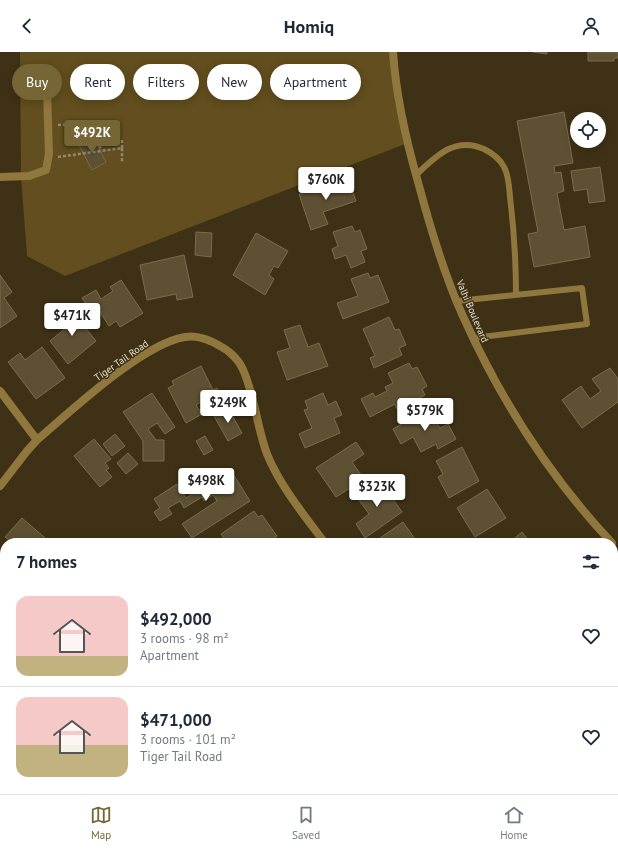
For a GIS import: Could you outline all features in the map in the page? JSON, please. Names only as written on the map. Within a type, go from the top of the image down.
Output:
[{"type":"street","name":"Valhi Boulevard","points":[[393,52],[394,70],[407,143],[431,230],[457,301],[491,374],[541,453],[592,522],[608,538]]},
{"type":"street","points":[[0,177],[29,176],[46,170],[48,159],[47,100]]},
{"type":"street","name":"Tiger Tail Road","points":[[0,486],[37,440],[100,387],[160,345],[186,337],[199,337],[210,341],[231,354],[244,371],[268,455],[281,480],[322,538]]},
{"type":"street","points":[[0,391],[37,440]]},
{"type":"lane","points":[[416,175],[437,155],[448,148],[462,144],[478,146],[492,153],[504,167],[508,178],[512,213],[516,258],[516,295]]},
{"type":"lane","points":[[457,301],[582,288],[587,324],[474,338]]},
{"type":"path","points":[[90,123],[92,135],[102,150]]},
{"type":"path","points":[[48,126],[96,123]]},
{"type":"path","points":[[122,138],[122,162]]},
{"type":"path","points":[[48,159],[122,148]]},
{"type":"shaded area","points":[[20,52],[394,52],[405,144],[65,276],[27,256],[21,176],[20,100],[62,100],[62,64],[20,64]]},
{"type":"building","points":[[533,52],[547,52],[547,54]]},
{"type":"building","points":[[588,52],[618,52],[618,58],[614,58],[614,61],[588,61]]},
{"type":"building","points":[[564,112],[573,163],[554,166],[555,173],[561,172],[564,191],[557,193],[564,230],[585,226],[590,257],[534,267],[528,234],[538,232],[517,121]]},
{"type":"building","points":[[93,137],[106,162],[92,170],[79,145]]},
{"type":"building","points":[[600,167],[605,201],[589,203],[587,189],[574,191],[571,171]]},
{"type":"building","points":[[348,177],[356,201],[323,212],[328,224],[311,230],[299,194]]},
{"type":"building","points":[[352,226],[355,232],[360,230],[367,249],[361,251],[365,262],[351,268],[346,255],[335,259],[332,249],[338,246],[333,232]]},
{"type":"building","points":[[196,232],[212,233],[211,257],[195,255]]},
{"type":"building","points":[[256,233],[288,251],[278,268],[274,266],[269,275],[274,279],[265,295],[233,275]]},
{"type":"building","points":[[184,255],[193,297],[177,300],[176,294],[147,300],[140,265]]},
{"type":"building","points":[[368,273],[370,278],[378,275],[389,302],[343,319],[337,303],[358,296],[351,279]]},
{"type":"building","points":[[0,275],[12,292],[4,298],[17,316],[0,328]]},
{"type":"building","points":[[121,280],[143,313],[120,327],[116,321],[109,326],[96,306],[90,310],[82,298],[96,290],[101,299],[113,291],[110,287]]},
{"type":"building","points":[[69,307],[96,341],[68,364],[50,341],[66,328],[57,317]]},
{"type":"building","points":[[389,317],[395,330],[399,329],[406,345],[399,348],[402,355],[374,368],[370,358],[375,356],[363,329]]},
{"type":"building","points":[[300,325],[308,347],[319,343],[328,366],[287,380],[277,352],[290,348],[284,330]]},
{"type":"building","points":[[42,347],[65,378],[36,399],[8,362],[20,353],[25,360]]},
{"type":"building","points":[[409,363],[412,369],[417,367],[427,386],[422,389],[425,395],[397,409],[395,404],[370,417],[361,399],[373,393],[375,397],[387,391],[385,387],[393,383],[388,373]]},
{"type":"building","points":[[201,366],[213,390],[217,388],[226,404],[213,411],[207,399],[196,405],[202,414],[186,423],[168,388],[174,385],[172,381]]},
{"type":"building","points":[[610,368],[618,379],[618,402],[582,428],[562,400],[581,386],[590,399],[601,391],[592,379]]},
{"type":"building","points":[[152,393],[175,427],[165,434],[157,423],[148,429],[156,440],[164,440],[164,461],[143,461],[143,441],[123,412]]},
{"type":"building","points":[[323,393],[328,405],[336,401],[342,415],[334,418],[340,433],[305,448],[299,434],[312,428],[304,410],[308,409],[305,401]]},
{"type":"building","points":[[228,408],[242,433],[228,441],[214,416]]},
{"type":"building","points":[[428,409],[440,428],[448,424],[456,439],[438,449],[436,444],[421,452],[413,437],[401,444],[393,429]]},
{"type":"building","points":[[115,434],[125,446],[112,456],[103,444]]},
{"type":"building","points":[[205,436],[213,450],[204,455],[196,441]]},
{"type":"building","points":[[94,439],[111,459],[105,463],[109,468],[106,470],[112,477],[100,487],[74,456]]},
{"type":"building","points":[[356,442],[364,454],[352,462],[364,479],[336,497],[316,468]]},
{"type":"building","points":[[462,447],[479,481],[449,498],[438,477],[443,474],[436,461]]},
{"type":"building","points":[[128,453],[138,464],[126,474],[117,463]]},
{"type":"building","points":[[230,469],[250,501],[192,538],[182,524],[217,501],[213,495],[204,501],[202,497],[184,508],[180,501],[168,508],[172,514],[160,521],[154,512],[160,508],[154,499],[177,484],[186,498]]},
{"type":"building","points":[[379,479],[402,512],[365,538],[356,524],[369,514],[356,496]]},
{"type":"building","points":[[487,489],[506,518],[475,537],[457,508]]},
{"type":"building","points":[[254,511],[258,517],[262,515],[277,536],[274,538],[224,538],[221,534]]},
{"type":"building","points":[[22,518],[45,538],[6,538],[5,537]]},
{"type":"building","points":[[403,522],[414,538],[380,538]]},
{"type":"building","points":[[522,532],[527,538],[515,538]]}]
